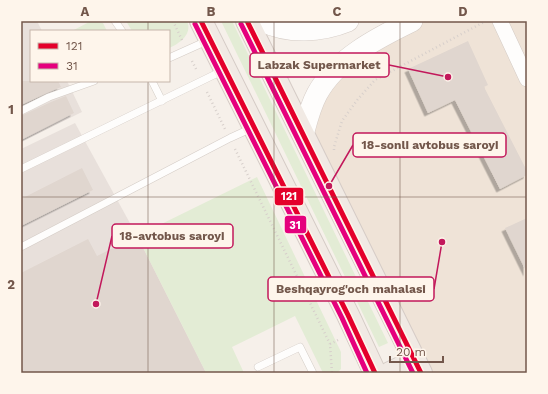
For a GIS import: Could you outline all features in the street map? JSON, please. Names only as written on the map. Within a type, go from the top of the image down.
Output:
[{"type":"highway","points":[[247,21],[418,367],[390,373]]},
{"type":"highway","points":[[206,30],[348,315],[374,373]]},
{"type":"main road","points":[[262,21],[270,25],[298,30],[328,28],[348,21]]},
{"type":"main road","points":[[303,135],[310,110],[328,77],[360,50],[400,24]]},
{"type":"street","points":[[500,21],[527,79]]},
{"type":"lane","points":[[116,21],[121,30]]},
{"type":"lane","points":[[170,57],[206,30]]},
{"type":"lane","points":[[21,170],[225,70]]},
{"type":"lane","points":[[21,111],[49,97],[91,82]]},
{"type":"lane","points":[[152,82],[162,101]]},
{"type":"lane","points":[[21,248],[230,138],[254,128]]},
{"type":"lane","points":[[258,367],[300,347],[313,373]]},
{"type":"path","points":[[334,153],[334,147],[342,121],[358,98],[375,80],[487,21]]},
{"type":"path","points":[[298,278],[330,344],[332,373]]},
{"type":"shaded area","points":[[21,21],[37,21],[42,30],[30,30],[30,82],[67,82],[82,112],[21,142]]},
{"type":"shaded area","points":[[412,21],[527,21],[527,373],[421,373],[303,135],[318,93]]},
{"type":"shaded area","points":[[75,123],[137,236],[206,373],[21,373],[21,149]]},
{"type":"green space","points":[[91,21],[103,23],[106,30],[74,30]]},
{"type":"green space","points":[[126,21],[187,21],[188,26],[187,34],[184,38],[170,48],[170,30],[131,30]]},
{"type":"green space","points":[[221,21],[232,21],[388,343],[379,347]]},
{"type":"green space","points":[[257,177],[341,352],[341,369],[337,373],[323,373],[295,316],[232,347],[244,373],[206,373],[137,236]]},
{"type":"building","points":[[468,41],[488,85],[484,87],[527,171],[527,175],[500,189],[455,100],[428,113],[408,69]]},
{"type":"building","points":[[21,81],[58,82],[61,87],[21,105]]},
{"type":"building","points":[[66,96],[74,113],[21,140],[21,116]]},
{"type":"building","points":[[82,168],[93,190],[21,226],[21,199]]},
{"type":"building","points":[[527,218],[527,273],[505,228]]},
{"type":"building","points":[[137,236],[206,373],[24,373],[21,366],[21,273],[88,239],[97,256]]},
{"type":"transit line","name":"121","points":[[201,21],[348,315],[375,373]]},
{"type":"transit line","name":"121","points":[[247,21],[421,373]]},
{"type":"transit line","name":"31","points":[[195,24],[342,318],[367,373]]},
{"type":"transit line","name":"31","points":[[241,24],[413,373]]},
{"type":"place","name":"Labzak Supermarket","points":[[448,77]]},
{"type":"place","name":"18-sonli avtobus saroyi","points":[[329,186]]},
{"type":"place","name":"Beshqayrog'och mahalasi","points":[[442,242]]},
{"type":"place","name":"18-avtobus saroyi","points":[[96,304]]}]
